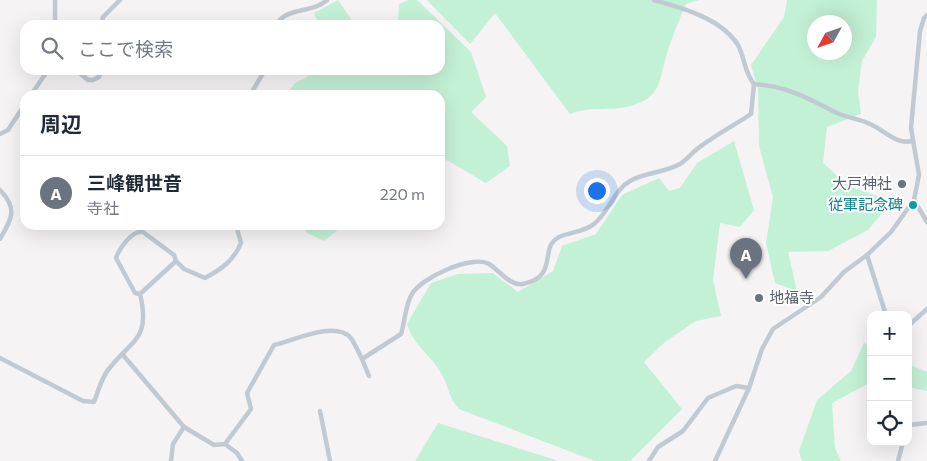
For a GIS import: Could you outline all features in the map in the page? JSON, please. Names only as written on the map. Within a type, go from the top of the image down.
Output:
[{"type":"street","points":[[54,20],[55,0]]},
{"type":"street","points":[[102,20],[120,0]]},
{"type":"street","points":[[281,20],[288,13],[313,10],[327,0]]},
{"type":"street","points":[[362,359],[400,334],[411,294],[424,281],[448,269],[472,262],[487,262],[516,284],[523,285],[542,276],[546,270],[551,244],[557,238],[592,226],[609,210],[615,196],[628,182],[682,163],[697,149],[751,114],[754,84],[748,76],[738,45],[701,14],[654,0]]},
{"type":"street","points":[[715,461],[749,388],[762,349],[773,329],[821,297],[844,272],[867,255],[891,232],[914,200],[919,175],[911,128],[920,31],[924,18],[927,15]]},
{"type":"street","points":[[34,90],[45,75]]},
{"type":"street","points":[[82,75],[88,80],[93,80],[100,75]]},
{"type":"street","points":[[253,90],[262,75]]},
{"type":"street","points":[[754,84],[772,86],[812,98],[838,113],[870,124],[898,140],[912,141]]},
{"type":"street","points":[[0,134],[8,130],[20,112]]},
{"type":"street","points":[[0,190],[9,199],[12,213],[0,239]]},
{"type":"street","points":[[914,200],[927,222]]},
{"type":"street","points":[[140,294],[135,292],[116,258],[133,234],[143,232],[174,255],[176,261],[184,269],[206,278],[220,270],[232,259],[241,243],[237,230]]},
{"type":"street","points":[[867,255],[885,311]]},
{"type":"street","points":[[140,294],[176,261]]},
{"type":"street","points":[[0,358],[83,402],[94,402],[104,376],[123,355],[143,327],[144,314],[140,294]]},
{"type":"street","points":[[912,323],[927,310]]},
{"type":"street","points":[[225,444],[251,409],[247,393],[274,345],[312,333],[341,331],[350,338],[369,376]]},
{"type":"street","points":[[123,355],[184,427],[214,445],[225,444],[237,453],[242,461]]},
{"type":"street","points":[[649,461],[658,447],[683,431],[701,404],[708,398],[736,386],[749,388]]},
{"type":"street","points":[[320,411],[330,461]]},
{"type":"street","points":[[912,425],[927,423]]},
{"type":"street","points":[[172,461],[173,444],[184,427]]},
{"type":"street","points":[[898,461],[902,446]]},
{"type":"green space","points":[[338,0],[352,20],[317,20],[314,13]]},
{"type":"green space","points":[[408,0],[417,0],[438,20],[398,20],[399,4]]},
{"type":"green space","points":[[427,0],[699,0],[686,4],[669,47],[658,85],[648,98],[627,107],[592,109],[570,114],[495,13],[470,44]]},
{"type":"green space","points":[[787,0],[877,0],[876,37],[862,61],[858,91],[861,114],[827,127],[823,163],[848,186],[892,201],[868,230],[828,251],[788,252],[797,291],[775,283],[766,243],[773,197],[759,146],[758,90],[751,65],[784,17]]},
{"type":"green space","points":[[445,27],[471,52],[486,97],[471,112],[507,146],[510,166],[486,183],[447,160],[445,161],[445,90],[290,90],[295,83],[310,75],[445,75]]},
{"type":"green space","points":[[734,141],[754,210],[740,227],[720,223],[713,280],[721,316],[696,321],[665,342],[644,362],[682,409],[630,461],[595,461],[459,409],[441,373],[413,338],[407,324],[431,283],[458,274],[493,273],[518,292],[553,271],[562,246],[596,234],[622,195],[659,178],[669,191],[680,188],[697,163]]},
{"type":"green space","points":[[305,230],[338,230],[324,241],[307,233]]},
{"type":"green space","points":[[864,343],[867,344],[867,384],[832,403],[835,448],[841,461],[802,461],[799,451],[817,400],[851,371]]},
{"type":"green space","points":[[912,366],[927,372],[927,391],[912,388]]},
{"type":"green space","points":[[438,423],[559,461],[415,461]]},
{"type":"place","name":"大戸神社","points":[[902,184]]},
{"type":"place","name":"従軍記念碑","points":[[913,205]]},
{"type":"place","name":"三峰観世音","points":[[746,279]]},
{"type":"place","name":"地福寺","points":[[759,298]]}]
